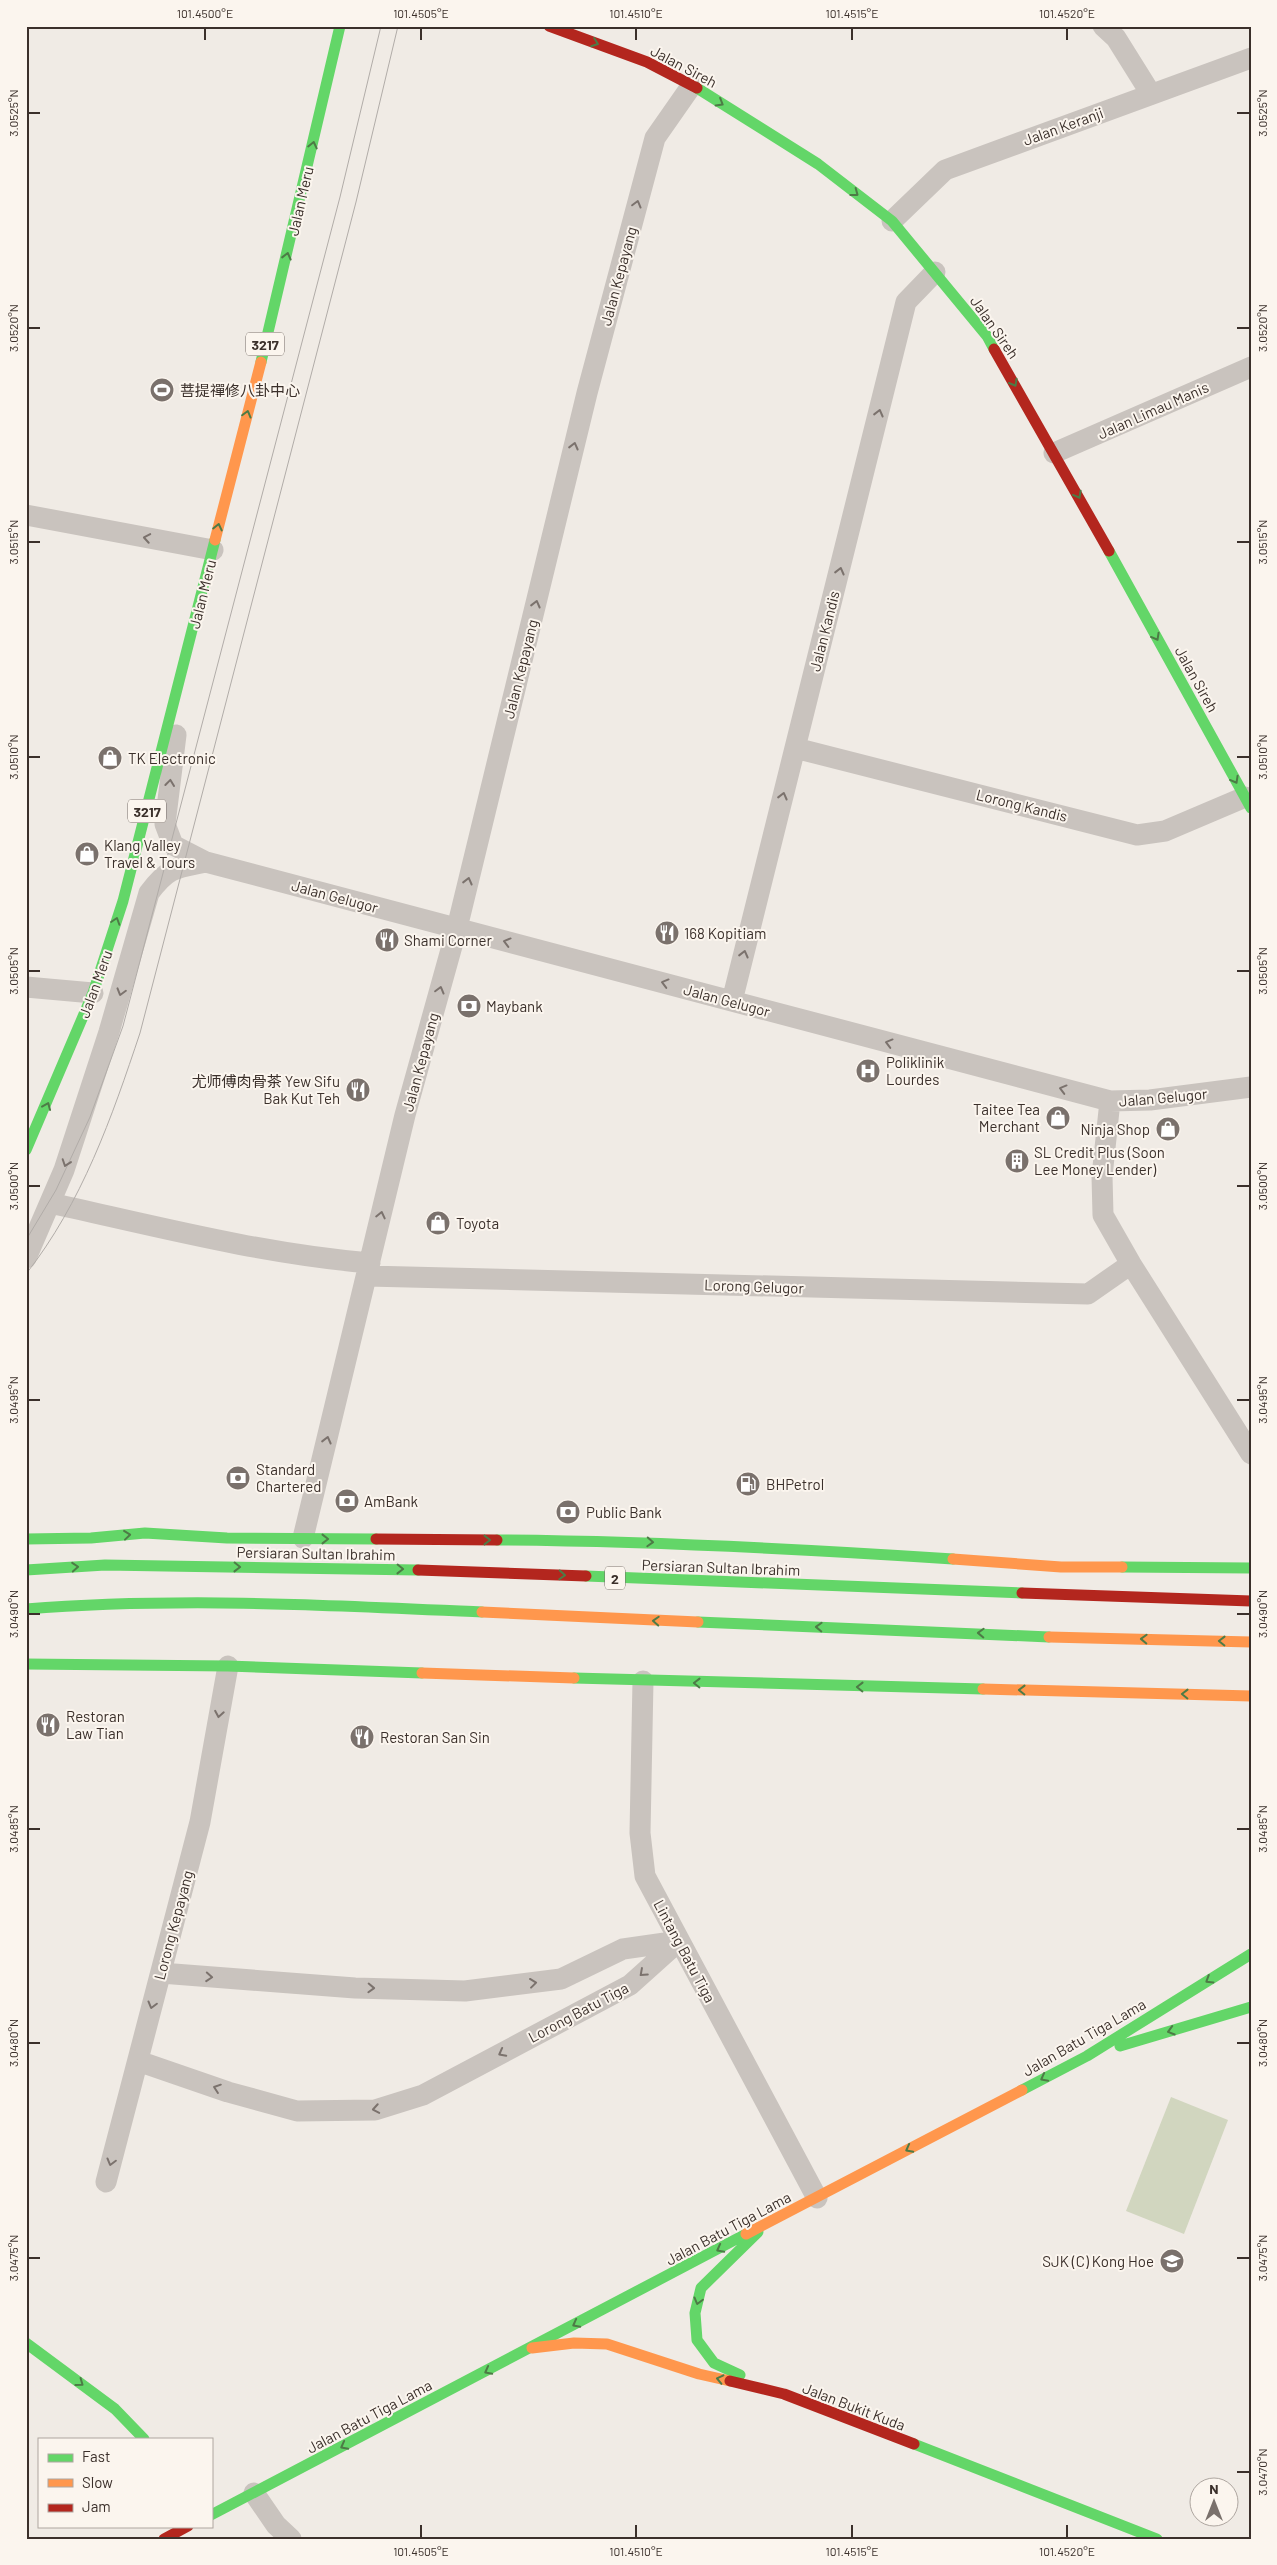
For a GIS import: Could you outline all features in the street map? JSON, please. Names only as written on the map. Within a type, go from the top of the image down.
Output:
[{"type":"main road","name":"Jalan Meru","points":[[26,1150],[93,993],[123,901],[263,352],[340,26]]},
{"type":"main road","name":"Jalan Sireh","points":[[549,26],[647,62],[692,86],[818,164],[892,221],[987,336],[1248,802]]},
{"type":"main road","points":[[26,1539],[91,1538],[145,1533],[227,1538],[621,1541],[802,1549],[1061,1567],[1251,1568]]},
{"type":"main road","name":"Persiaran Sultan Ibrahim","points":[[26,1570],[105,1565],[446,1570],[1251,1601]]},
{"type":"main road","points":[[1162,1567],[1244,1579]]},
{"type":"main road","points":[[26,1608],[176,1602],[270,1604],[713,1624],[1251,1642]]},
{"type":"main road","points":[[26,1664],[228,1666],[643,1681],[1251,1696]]},
{"type":"main road","points":[[1212,1694],[1239,1684]]},
{"type":"main road","name":"Jalan Batu Tiga Lama","points":[[212,2514],[1087,2056],[1251,1954]]},
{"type":"main road","points":[[1087,2056],[1251,2007]]},
{"type":"main road","points":[[763,2226],[701,2288],[695,2313],[697,2340],[714,2363],[784,2394]]},
{"type":"main road","points":[[26,2343],[115,2409],[143,2438]]},
{"type":"main road","name":"Jalan Bukit Kuda","points":[[531,2348],[574,2343],[607,2344],[699,2374],[784,2394],[1157,2539]]},
{"type":"main road","points":[[164,2539],[184,2528]]},
{"type":"street","points":[[1104,26],[1116,38],[1151,94]]},
{"type":"street","name":"Jalan Keranji","points":[[892,221],[945,170],[1251,58]]},
{"type":"street","name":"Jalan Kepayang","points":[[303,1538],[405,1115],[457,928],[586,393],[655,138],[692,86]]},
{"type":"street","name":"Jalan Kandis","points":[[732,1001],[906,302],[935,272]]},
{"type":"street","name":"Jalan Limau Manis","points":[[1054,453],[1251,367]]},
{"type":"street","points":[[26,515],[213,550]]},
{"type":"street","points":[[184,663],[165,824],[173,845],[206,862]]},
{"type":"street","name":"Lorong Kandis","points":[[795,748],[1137,835],[1165,831],[1248,802]]},
{"type":"street","name":"Jalan Gelugor","points":[[206,862],[1110,1102],[1150,1100],[1251,1087]]},
{"type":"street","name":"Jalan Meru","points":[[26,1258],[64,1170],[109,1032],[149,894],[161,876],[177,868],[206,862]]},
{"type":"street","points":[[26,987],[93,993]]},
{"type":"street","points":[[1110,1102],[1102,1176],[1104,1215],[1131,1264],[1251,1454]]},
{"type":"street","name":"Lorong Gelugor","points":[[50,1203],[369,1270],[1088,1294],[1131,1264]]},
{"type":"street","name":"Lorong Kepayang","points":[[106,2182],[200,1822],[228,1666]]},
{"type":"street","name":"Lintang Batu Tiga","points":[[643,1681],[640,1833],[645,1876],[817,2198]]},
{"type":"street","points":[[160,1973],[355,1988],[465,1991],[561,1979],[623,1949],[679,1941]]},
{"type":"street","name":"Lorong Batu Tiga","points":[[138,2061],[228,2092],[297,2111],[375,2110],[423,2095],[630,1985],[679,1941]]},
{"type":"street","points":[[254,2493],[276,2525],[291,2539]]},
{"type":"green space","points":[[1171,2097],[1228,2120],[1184,2234],[1126,2211]]},
{"type":"tram line","points":[[26,1240],[56,1190],[90,1117],[123,1026],[340,197],[381,26]]},
{"type":"tram line","points":[[26,1274],[64,1218],[94,1158],[140,1033],[356,202],[398,26]]},
{"type":"traffic: fast","points":[[261,362],[340,26]]},
{"type":"traffic: fast","points":[[697,88],[818,164],[892,221],[987,336],[994,349]]},
{"type":"traffic: fast","points":[[26,1150],[93,993],[123,901],[215,540]]},
{"type":"traffic: fast","points":[[1109,551],[1251,808]]},
{"type":"traffic: fast","points":[[26,1539],[91,1538],[145,1533],[227,1538],[376,1539]]},
{"type":"traffic: fast","points":[[497,1540],[725,1546],[953,1559]]},
{"type":"traffic: fast","points":[[26,1570],[105,1565],[418,1570]]},
{"type":"traffic: fast","points":[[1122,1567],[1251,1568]]},
{"type":"traffic: fast","points":[[586,1576],[1022,1593]]},
{"type":"traffic: fast","points":[[26,1609],[140,1603],[254,1603],[482,1612]]},
{"type":"traffic: fast","points":[[698,1622],[1049,1637]]},
{"type":"traffic: fast","points":[[26,1664],[228,1666],[422,1673]]},
{"type":"traffic: fast","points":[[574,1678],[983,1689]]},
{"type":"traffic: fast","points":[[1022,2090],[1087,2056],[1251,1954]]},
{"type":"traffic: fast","points":[[1120,2046],[1251,2007]]},
{"type":"traffic: fast","points":[[740,2375],[714,2363],[697,2340],[695,2313],[701,2288],[758,2232]]},
{"type":"traffic: fast","points":[[212,2514],[746,2234]]},
{"type":"traffic: fast","points":[[26,2343],[115,2409],[143,2438]]},
{"type":"traffic: fast","points":[[914,2444],[1157,2539]]},
{"type":"traffic: slow","points":[[215,540],[261,362]]},
{"type":"traffic: slow","points":[[953,1559],[1061,1567],[1122,1567]]},
{"type":"traffic: slow","points":[[482,1612],[698,1622]]},
{"type":"traffic: slow","points":[[1049,1637],[1251,1642]]},
{"type":"traffic: slow","points":[[422,1673],[574,1678]]},
{"type":"traffic: slow","points":[[983,1689],[1251,1696]]},
{"type":"traffic: slow","points":[[746,2234],[1022,2090]]},
{"type":"traffic: slow","points":[[532,2348],[574,2343],[607,2344],[699,2374],[730,2381]]},
{"type":"traffic: jam","points":[[549,26],[647,62],[697,88]]},
{"type":"traffic: jam","points":[[994,349],[1109,551]]},
{"type":"traffic: jam","points":[[376,1539],[497,1540]]},
{"type":"traffic: jam","points":[[418,1570],[586,1576]]},
{"type":"traffic: jam","points":[[1022,1593],[1251,1601]]},
{"type":"traffic: jam","points":[[730,2381],[784,2394],[914,2444]]},
{"type":"traffic: jam","points":[[164,2539],[184,2528]]},
{"type":"place","name":"菩提禪修八卦中心","points":[[162,390]]},
{"type":"place","name":"TK Electronic","points":[[110,758]]},
{"type":"place","name":"Klang Valley Travel & Tours","points":[[87,854]]},
{"type":"place","name":"168 Kopitiam","points":[[667,933]]},
{"type":"place","name":"Shami Corner","points":[[387,940]]},
{"type":"place","name":"Maybank","points":[[469,1006]]},
{"type":"place","name":"Poliklinik Lourdes","points":[[868,1071]]},
{"type":"place","name":"尤师傅肉骨茶 Yew Sifu Bak Kut Teh","points":[[358,1090]]},
{"type":"place","name":"Taitee Tea Merchant","points":[[1058,1118]]},
{"type":"place","name":"Ninja Shop","points":[[1168,1129]]},
{"type":"place","name":"SL Credit Plus (Soon Lee Money Lender)","points":[[1017,1161]]},
{"type":"place","name":"Toyota","points":[[438,1223]]},
{"type":"place","name":"Standard Chartered","points":[[238,1478]]},
{"type":"place","name":"BHPetrol","points":[[748,1484]]},
{"type":"place","name":"AmBank","points":[[347,1501]]},
{"type":"place","name":"Public Bank","points":[[568,1512]]},
{"type":"place","name":"Restoran Law Tian","points":[[48,1725]]},
{"type":"place","name":"Restoran San Sin","points":[[362,1737]]},
{"type":"place","name":"SJK (C) Kong Hoe","points":[[1172,2261]]}]
